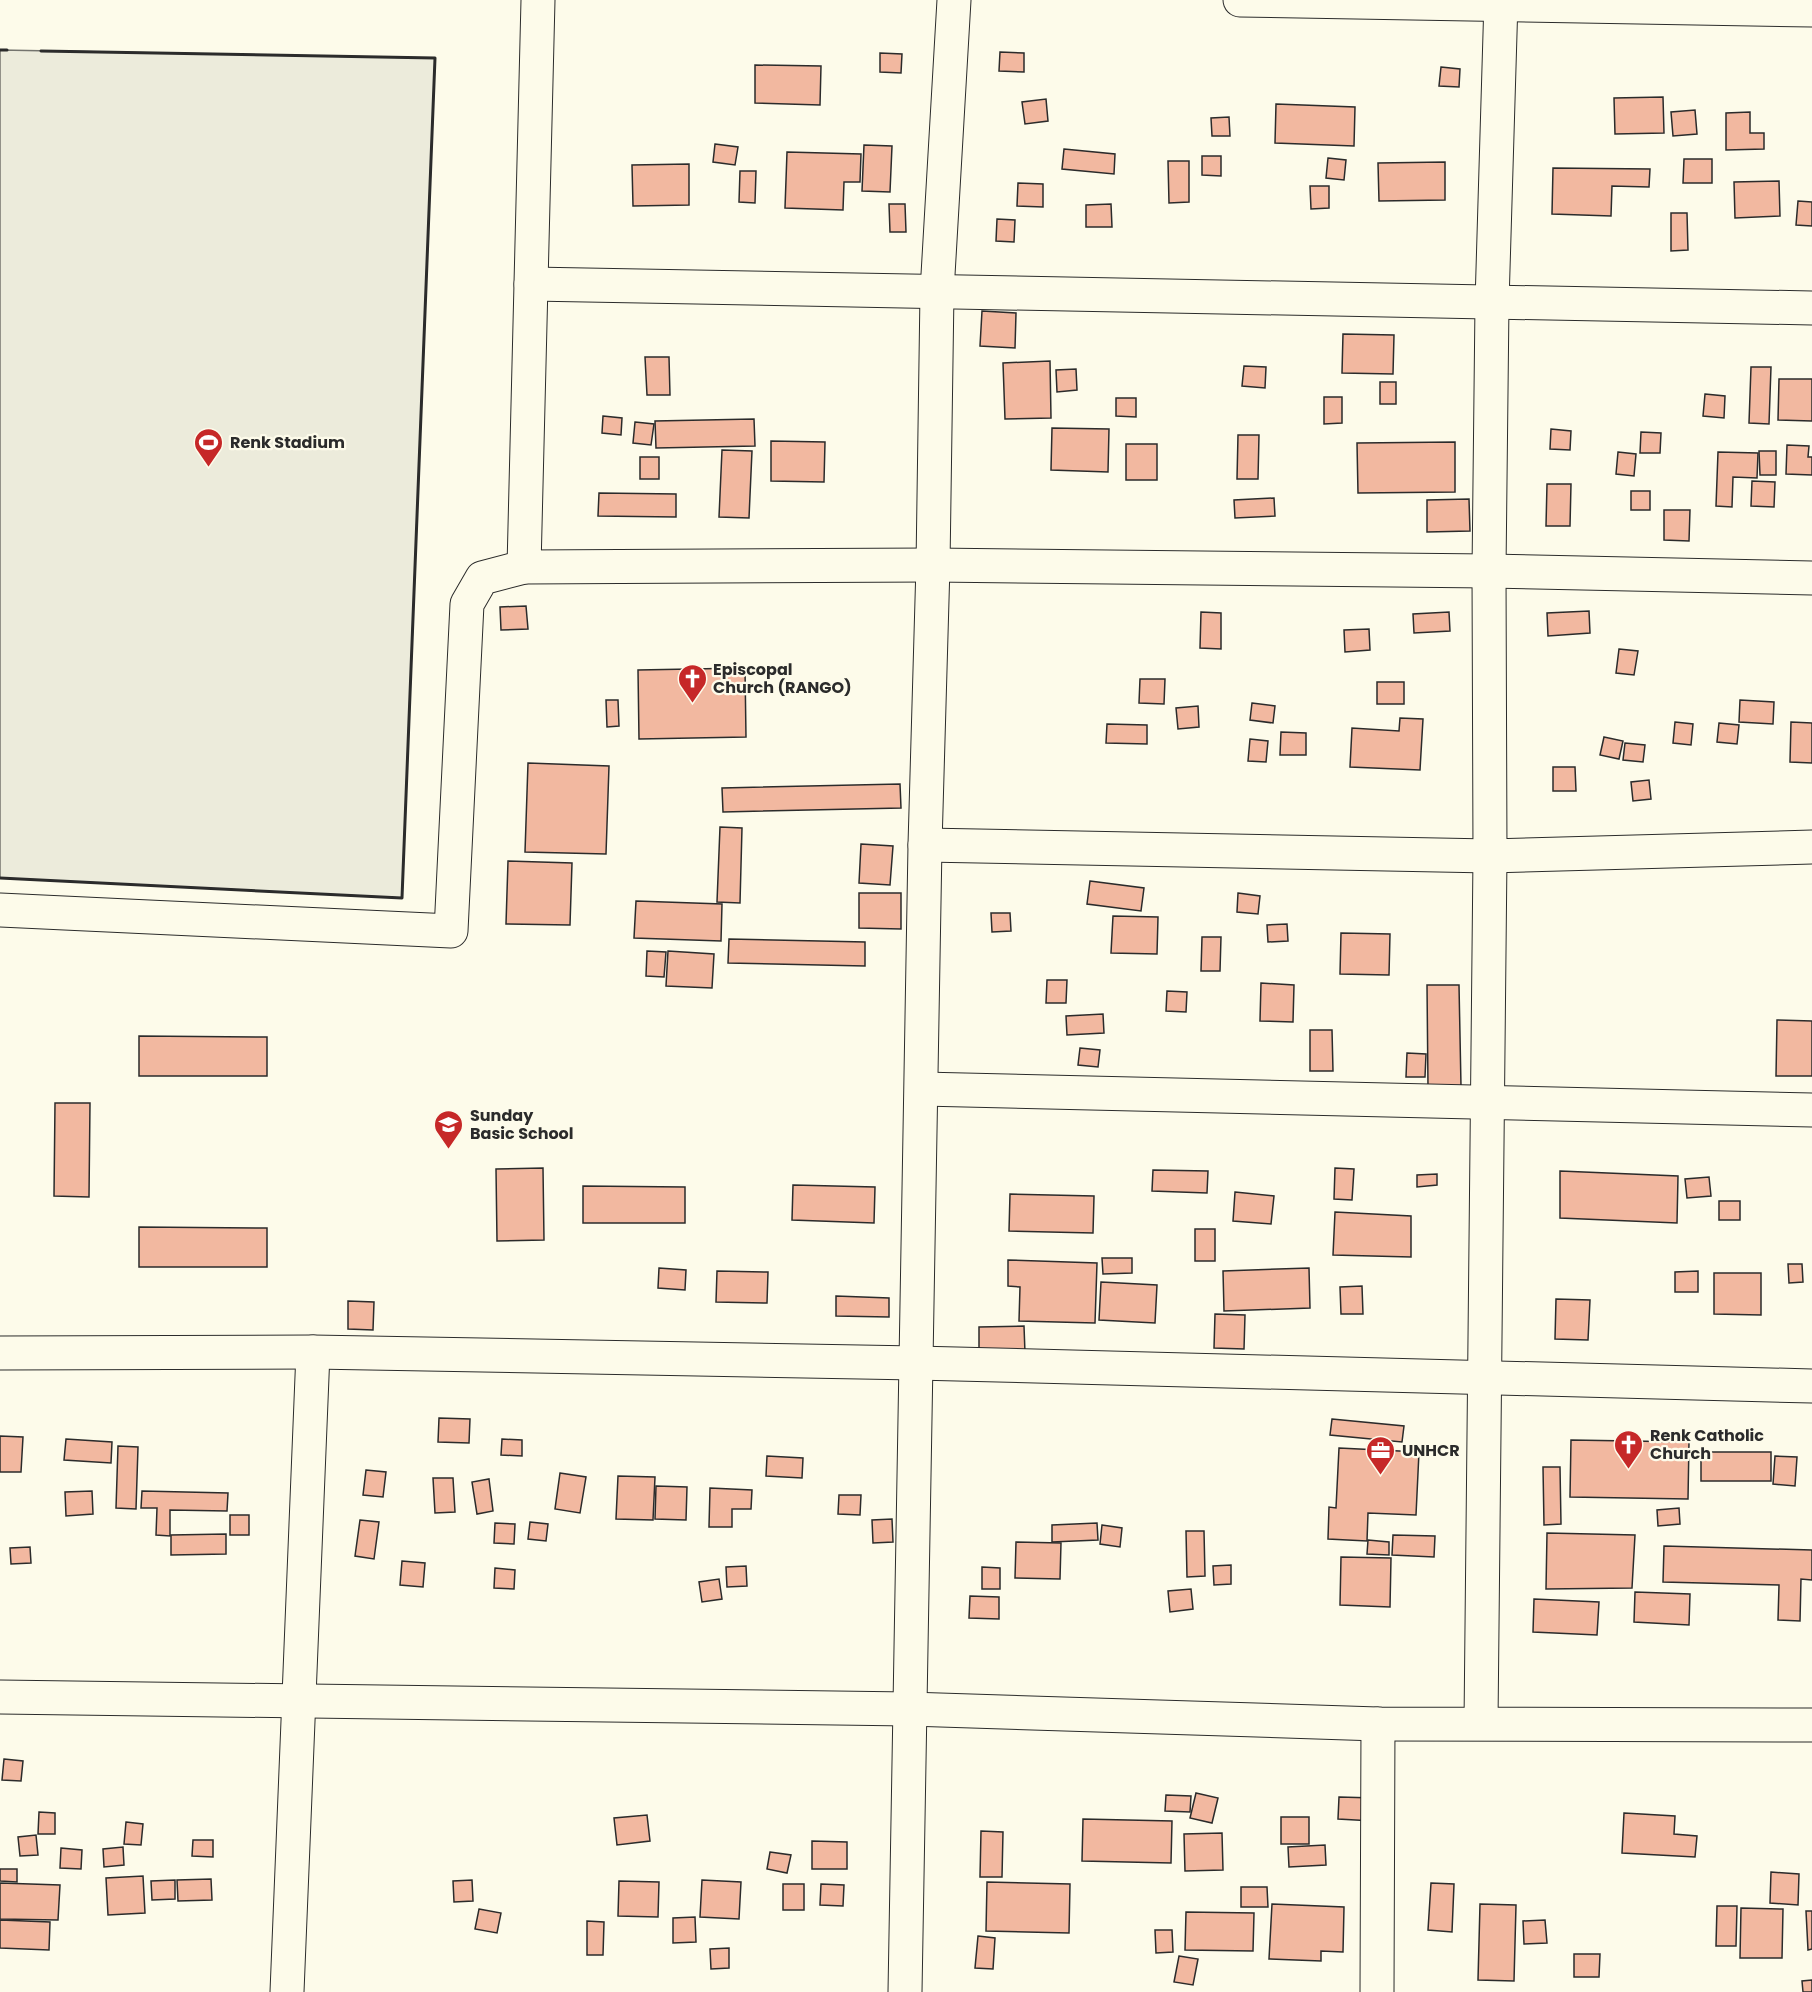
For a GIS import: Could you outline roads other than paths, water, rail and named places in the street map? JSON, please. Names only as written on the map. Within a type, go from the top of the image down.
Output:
[{"type":"street","points":[[524,567],[538,0]]},
{"type":"street","points":[[905,1992],[937,292],[954,0]]},
{"type":"street","points":[[1240,0],[1501,2],[1812,10]]},
{"type":"street","points":[[1481,1723],[1490,856],[1489,571],[1492,303],[1501,2]]},
{"type":"street","points":[[531,284],[1812,308]]},
{"type":"street","points":[[0,910],[451,931],[467,604],[482,578],[524,567],[933,566],[1489,571],[1812,578]]},
{"type":"street","points":[[925,845],[1490,856],[1812,847]]},
{"type":"street","points":[[922,1089],[1812,1110]]},
{"type":"street","points":[[287,1992],[313,1352]]},
{"type":"street","points":[[0,1353],[313,1352],[916,1363],[1812,1386]]},
{"type":"street","points":[[0,1697],[909,1709],[1378,1724],[1812,1725]]},
{"type":"street","points":[[1377,1992],[1378,1724]]},
{"type":"place","name":"Renk Stadium","points":[[209,468]]},
{"type":"place","name":"Episcopal Church (RANGO)","points":[[692,704]]},
{"type":"place","name":"Sunday Basic School","points":[[449,1150]]},
{"type":"place","name":"Renk Catholic Church","points":[[1629,1470]]},
{"type":"place","name":"UNHCR","points":[[1381,1476]]}]
